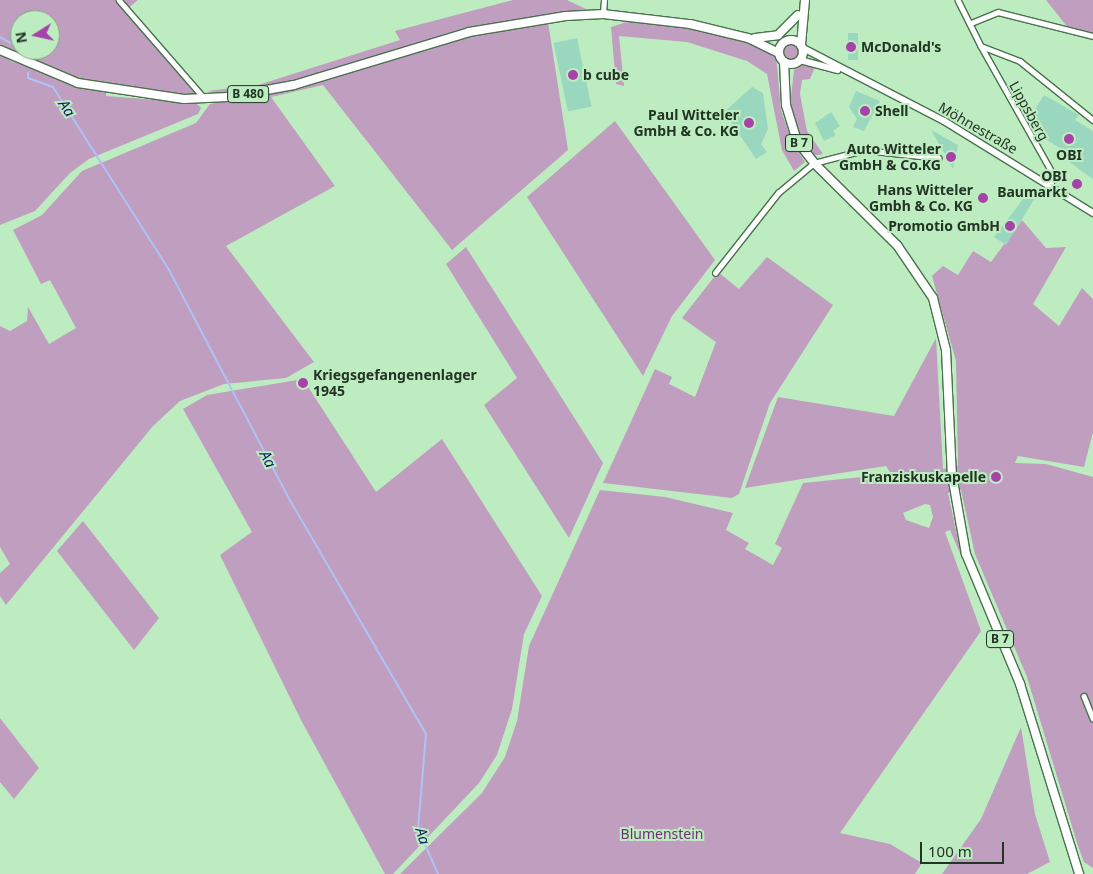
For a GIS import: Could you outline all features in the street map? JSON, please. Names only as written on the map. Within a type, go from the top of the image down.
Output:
[{"type":"main road","points":[[779,53],[804,0]]},
{"type":"main road","points":[[784,62],[792,64],[800,60],[804,0]]},
{"type":"main road","name":"B 480","points":[[0,50],[59,76],[100,89],[149,97],[205,99],[294,85],[496,26],[603,14],[671,20],[748,38],[760,42],[779,53]]},
{"type":"main road","points":[[748,38],[778,36],[798,15]]},
{"type":"main road","name":"B 480","points":[[760,42],[786,41]]},
{"type":"main road","points":[[786,41],[802,46]]},
{"type":"main road","name":"B 7","points":[[779,53],[784,62],[790,126],[814,163],[897,245],[933,298],[946,350],[952,475],[955,502],[966,554],[1020,684],[1079,874]]},
{"type":"main road","name":"B 7","points":[[786,92],[792,64]]},
{"type":"street","points":[[119,0],[205,99]]},
{"type":"street","points":[[603,14],[604,0]]},
{"type":"street","name":"Lippsberg","points":[[958,0],[981,46],[1053,174],[1051,187]]},
{"type":"street","points":[[972,25],[998,12],[1093,36]]},
{"type":"street","name":"Möhnestraße","points":[[802,46],[846,73],[944,121],[1093,213]]},
{"type":"street","points":[[981,46],[1020,61],[1093,120]]},
{"type":"street","name":"Möhnestraße","points":[[800,60],[846,73]]},
{"type":"street","points":[[715,273],[775,197],[814,163],[864,150],[939,158]]},
{"type":"street","points":[[1084,696],[1093,718]]},
{"type":"green space","points":[[0,0],[138,0],[126,10],[200,92],[198,96],[106,87],[106,96],[196,103],[201,108],[198,114],[89,159],[70,173],[35,211],[0,225],[0,55],[15,63],[15,60],[60,60],[60,10],[10,10],[10,51],[0,45]]},
{"type":"green space","points":[[513,0],[567,0],[588,10],[483,25],[278,85],[228,93],[207,91],[258,85],[400,40],[395,31]]},
{"type":"green space","points":[[1046,0],[1093,0],[1093,34],[1069,29]]},
{"type":"green space","points":[[630,21],[705,30],[752,43],[776,56],[781,110],[792,142],[805,162],[794,171],[782,150],[767,74],[747,61],[687,42],[619,36],[624,86],[616,84],[611,27]]},
{"type":"green space","points":[[548,22],[568,150],[452,250],[323,85],[271,97],[335,186],[226,246],[314,362],[286,378],[224,384],[180,401],[153,426],[6,605],[0,596],[0,573],[10,564],[0,547],[0,326],[10,331],[27,321],[28,307],[49,344],[76,328],[50,280],[41,284],[13,230],[42,215],[82,171],[196,123],[210,104],[302,87],[470,35]]},
{"type":"green space","points":[[791,41],[798,44],[801,51],[798,58],[791,61],[784,58],[781,51],[784,44]]},
{"type":"green space","points":[[803,64],[815,67],[810,79],[802,80],[800,94],[807,131],[823,154],[818,155],[813,155],[800,135],[790,106],[794,70]]},
{"type":"green space","points":[[615,121],[715,260],[672,316],[643,376],[527,197]]},
{"type":"green space","name":"Blumenstein","points":[[1022,220],[1046,248],[1066,247],[1033,304],[1059,326],[1082,288],[1093,299],[1093,432],[1084,467],[1018,456],[1015,463],[1046,464],[1093,477],[1093,868],[1084,862],[1027,677],[975,554],[961,490],[948,493],[962,558],[950,530],[945,532],[981,631],[840,833],[890,844],[922,863],[915,874],[400,874],[482,793],[505,757],[517,721],[529,646],[600,490],[665,497],[733,513],[726,530],[749,543],[745,549],[773,565],[782,548],[775,544],[803,483],[891,474],[886,466],[745,488],[778,397],[894,416],[936,338],[943,469],[958,466],[956,361],[932,276],[943,266],[958,275],[973,251],[991,262]],"holes":[[[925,504],[930,505],[933,517],[929,528],[906,520],[903,513]]]},
{"type":"green space","points":[[466,247],[603,463],[569,538],[484,405],[517,378],[446,264]]},
{"type":"green space","points":[[767,257],[833,305],[770,403],[739,494],[732,498],[603,483],[655,369],[672,377],[669,384],[695,397],[716,342],[682,318],[718,272],[739,289]]},
{"type":"green space","points":[[303,379],[376,492],[442,439],[542,596],[524,634],[512,709],[497,755],[479,783],[393,874],[385,874],[301,720],[220,555],[252,532],[183,409],[207,395]]},
{"type":"green space","points":[[83,521],[159,618],[134,650],[57,551]]},
{"type":"green space","points":[[0,718],[39,768],[14,799],[0,782]]},
{"type":"green space","points":[[1021,727],[1035,814],[1050,862],[1027,874],[942,874],[981,819]]},
{"type":"building","name":"McDonald's","points":[[848,33],[858,33],[858,60],[848,60]]},
{"type":"building","name":"b cube","points":[[577,38],[592,106],[568,111],[554,43]]},
{"type":"building","name":"Paul Witteler GmbH & Co. KG","points":[[752,87],[763,93],[768,129],[761,144],[767,152],[756,159],[724,112]]},
{"type":"building","name":"Shell","points":[[856,91],[880,101],[864,131],[853,127],[857,119],[849,107]]},
{"type":"building","name":"OBI","points":[[1044,95],[1079,115],[1075,120],[1093,131],[1093,179],[1057,153],[1060,148],[1035,133],[1038,121],[1031,116]]},
{"type":"building","points":[[831,112],[840,126],[833,131],[836,135],[824,141],[815,123]]},
{"type":"building","name":"Auto Witteler GmbH & Co.KG","points":[[931,130],[958,145],[953,169]]},
{"type":"building","name":"Promotio GmbH","points":[[1030,190],[1037,195],[1006,245],[994,237]]},
{"type":"waterway","name":"Aa","points":[[0,37],[10,42]]},
{"type":"waterway","name":"Aa","points":[[28,73],[28,78],[53,87],[169,270],[291,502],[426,734],[418,829],[438,874]]},
{"type":"place","name":"McDonald's","points":[[851,47]]},
{"type":"place","name":"b cube","points":[[573,75]]},
{"type":"place","name":"Shell","points":[[865,111]]},
{"type":"place","name":"Paul Witteler GmbH & Co. KG","points":[[749,123]]},
{"type":"place","name":"OBI","points":[[1069,139]]},
{"type":"place","name":"Auto Witteler GmbH & Co.KG","points":[[951,157]]},
{"type":"place","name":"OBI Baumarkt","points":[[1077,184]]},
{"type":"place","name":"Hans Witteler Gmbh & Co. KG","points":[[983,198]]},
{"type":"place","name":"Promotio GmbH","points":[[1010,226]]},
{"type":"place","name":"Kriegsgefangenenlager 1945","points":[[303,383]]},
{"type":"place","name":"Franziskuskapelle","points":[[996,477]]}]
